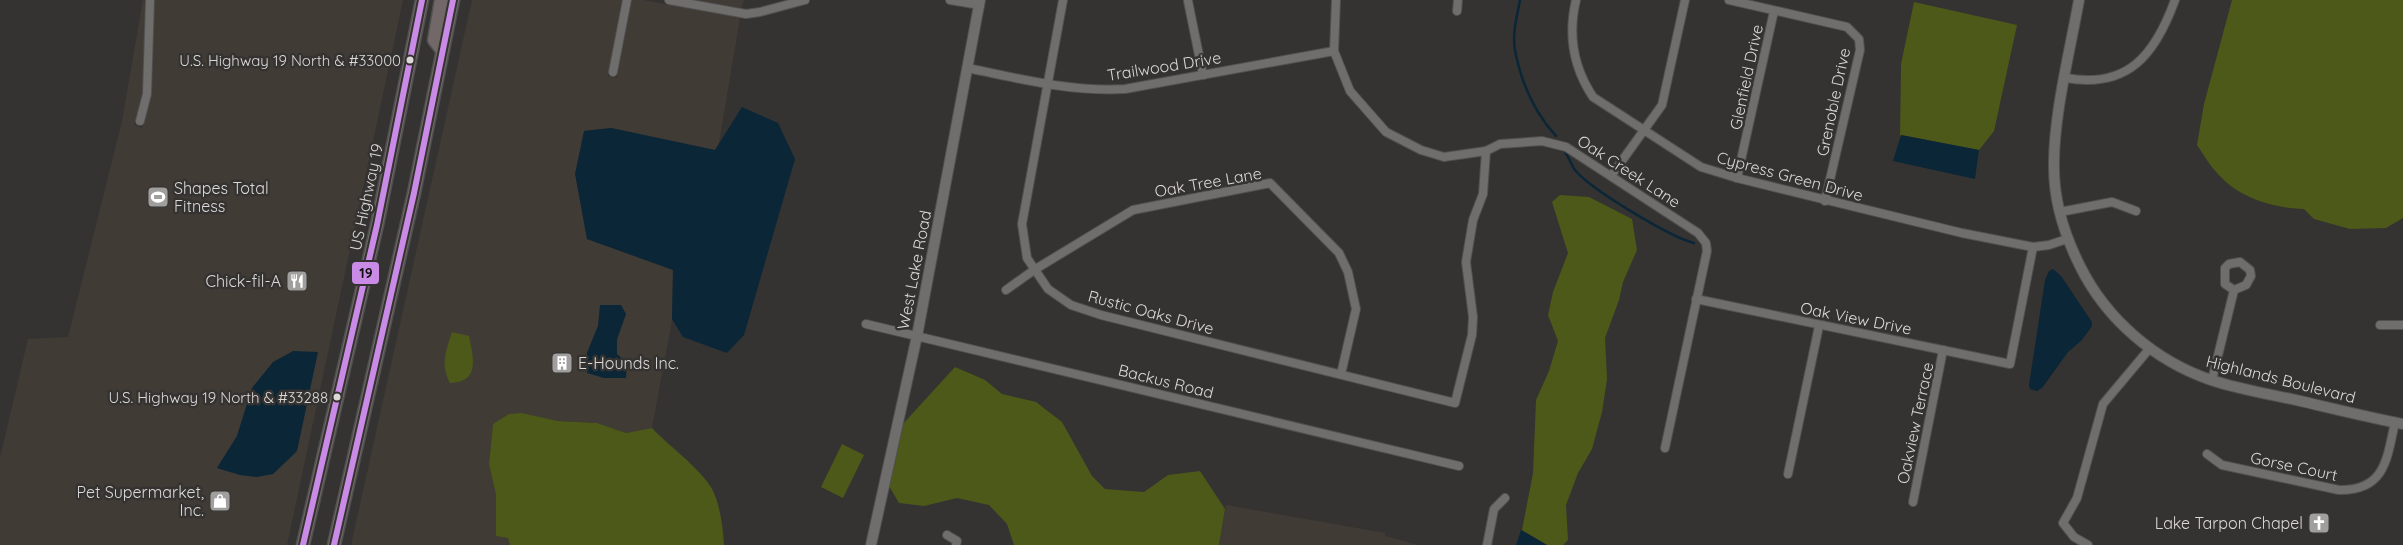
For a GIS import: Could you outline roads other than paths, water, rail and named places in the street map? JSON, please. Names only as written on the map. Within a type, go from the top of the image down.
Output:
[{"type":"highway","name":"US Highway 19","points":[[303,545],[377,225],[422,0]]},
{"type":"highway","points":[[441,0],[434,40],[442,50]]},
{"type":"highway","points":[[334,545],[414,193],[453,0]]},
{"type":"street","points":[[140,121],[147,94],[150,0]]},
{"type":"street","points":[[613,72],[627,0]]},
{"type":"street","points":[[669,0],[746,14],[805,0]]},
{"type":"street","points":[[950,0],[980,3]]},
{"type":"street","name":"Rustic Oaks Drive","points":[[1063,0],[1046,84],[1022,224],[1024,250],[1034,270],[1048,289],[1071,305],[1101,315],[1456,403],[1472,335],[1473,317],[1466,262],[1474,220],[1483,194],[1486,151]]},
{"type":"street","name":"Oak Creek Lane","points":[[1336,0],[1334,51],[1350,91],[1386,132],[1421,150],[1444,157],[1486,151],[1500,144],[1542,141],[1566,146],[1698,233],[1706,243],[1707,251],[1665,448]]},
{"type":"street","points":[[1457,12],[1458,0]]},
{"type":"street","name":"Cypress Green Drive","points":[[1576,0],[1571,22],[1571,41],[1583,82],[1593,97],[1701,167],[1825,201],[1962,233],[2032,247],[2049,245],[2067,239]]},
{"type":"street","points":[[1612,176],[1662,105],[1684,0]]},
{"type":"street","points":[[1729,0],[1774,11]]},
{"type":"street","name":"Highlands Boulevard","points":[[2080,0],[2054,157],[2060,212],[2067,239],[2095,292],[2120,322],[2150,348],[2182,367],[2212,380],[2399,423]]},
{"type":"street","points":[[2066,78],[2092,81],[2104,80],[2127,72],[2144,58],[2151,48],[2175,0]]},
{"type":"street","points":[[1188,1],[1203,75]]},
{"type":"street","name":"West Lake Road","points":[[871,545],[917,336],[980,3]]},
{"type":"street","name":"Grenoble Drive","points":[[1774,11],[1847,26],[1859,39],[1860,50],[1825,201]]},
{"type":"street","name":"Glenfield Drive","points":[[1737,178],[1774,11]]},
{"type":"street","name":"Trailwood Drive","points":[[968,68],[1083,90],[1124,89],[1334,51]]},
{"type":"street","name":"Oak Tree Lane","points":[[1034,270],[1133,210],[1270,183],[1339,253],[1348,272],[1356,309],[1341,374]]},
{"type":"street","points":[[2060,212],[2112,202],[2136,211]]},
{"type":"street","name":"Oak View Drive","points":[[1696,299],[1819,326],[2010,364],[2032,247]]},
{"type":"street","points":[[1006,290],[1034,270]]},
{"type":"street","points":[[2212,380],[2234,290]]},
{"type":"street","name":"Backus Road","points":[[866,324],[1459,466]]},
{"type":"street","points":[[2380,325],[2403,326]]},
{"type":"street","points":[[1788,474],[1819,326]]},
{"type":"street","points":[[2088,545],[2074,537],[2063,523],[2077,498],[2103,404],[2150,348]]},
{"type":"street","name":"Oakview Terrace","points":[[1912,502],[1944,350]]},
{"type":"street","name":"Gorse Court","points":[[2207,454],[2222,465],[2339,490],[2354,490],[2369,485],[2380,475],[2399,423]]},
{"type":"street","points":[[1487,545],[1494,509],[1505,498]]},
{"type":"street","points":[[947,535],[957,541],[956,545]]},
{"type":"water","points":[[742,107],[778,123],[795,159],[744,335],[727,353],[683,337],[672,319],[673,270],[587,239],[575,174],[584,131],[611,128],[715,150]]},
{"type":"water","points":[[1901,135],[1979,150],[1975,179],[1893,161]]},
{"type":"water","points":[[2053,269],[2061,276],[2092,322],[2092,326],[2082,340],[2068,352],[2042,388],[2037,391],[2030,389],[2029,385],[2045,280],[2049,271]]},
{"type":"water","points":[[600,305],[621,305],[626,314],[617,339],[617,354],[627,363],[626,378],[604,378],[587,373],[587,353],[598,326]]},
{"type":"water","points":[[293,351],[318,352],[297,451],[273,474],[257,477],[240,475],[217,468],[237,436],[252,388],[273,362]]},
{"type":"water","points":[[1521,530],[1547,545],[1516,545]]},
{"type":"waterway","points":[[1520,0],[1514,38],[1521,74],[1535,107],[1556,136]]},
{"type":"waterway","points":[[1564,150],[1575,170],[1597,189],[1667,232],[1694,243]]},
{"type":"place","name":"U.S. Highway 19 North & #33000","points":[[410,60]]},
{"type":"place","name":"Shapes Total Fitness","points":[[158,197]]},
{"type":"place","name":"Chick-fil-A","points":[[297,281]]},
{"type":"place","name":"E-Hounds Inc.","points":[[562,363]]},
{"type":"place","name":"U.S. Highway 19 North & #33288","points":[[337,397]]},
{"type":"place","name":"Pet Supermarket, Inc.","points":[[220,501]]},
{"type":"place","name":"Lake Tarpon Chapel","points":[[2319,523]]}]
